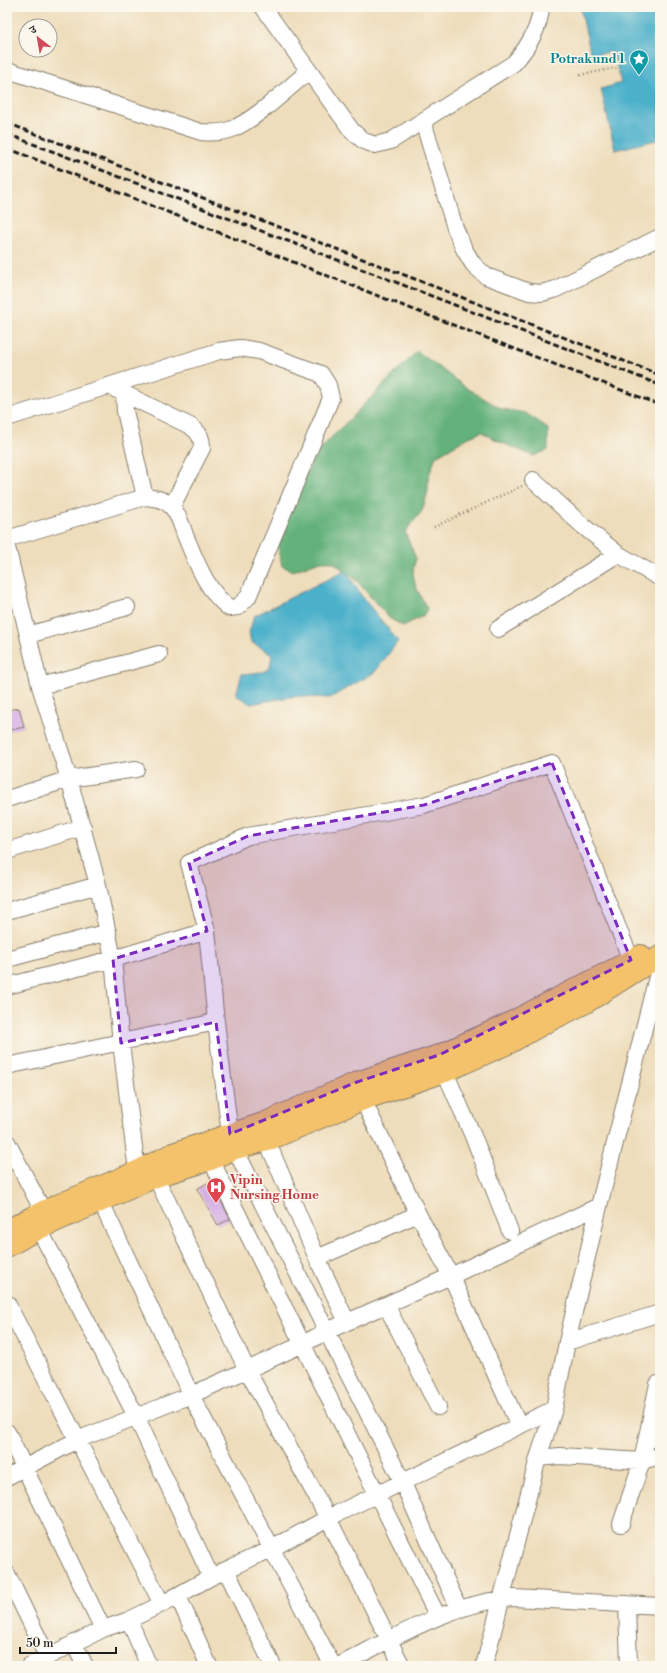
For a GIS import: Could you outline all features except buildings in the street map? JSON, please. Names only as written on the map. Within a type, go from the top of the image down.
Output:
[{"type":"main road","points":[[7,1247],[41,1220],[146,1174],[211,1160],[233,1142],[263,1123],[357,1082],[439,1055],[507,1024],[631,960],[660,943]]},
{"type":"main road","points":[[7,1230],[101,1202],[146,1174],[173,1154],[233,1142],[267,1141],[363,1100],[445,1072],[510,1043],[546,1023],[586,1004],[660,956]]},
{"type":"street","points":[[262,7],[352,131],[364,141],[375,145],[391,141],[514,63],[527,48],[537,27],[541,7]]},
{"type":"street","points":[[7,70],[201,132],[214,133],[231,130],[250,120],[309,71]]},
{"type":"street","points":[[423,121],[455,228],[464,249],[473,264],[486,276],[529,292],[542,293],[556,289],[660,237]]},
{"type":"street","points":[[7,418],[219,351],[240,348],[259,351],[321,374],[328,385],[331,398],[248,597],[238,607],[229,608],[221,602],[197,566],[172,506],[159,498],[145,497],[7,539]]},
{"type":"street","points":[[110,386],[190,426],[202,438],[202,448],[172,506]]},
{"type":"street","points":[[124,393],[125,412],[145,497]]},
{"type":"street","points":[[533,480],[582,526],[618,554],[660,578]]},
{"type":"street","points":[[7,547],[40,686],[69,779],[98,885],[113,959],[121,1043],[146,1174],[247,1370],[328,1518],[402,1666]]},
{"type":"street","points":[[498,629],[618,554]]},
{"type":"street","points":[[28,635],[126,607]]},
{"type":"street","points":[[40,686],[159,654]]},
{"type":"street","points":[[459,1609],[402,1481],[233,1142],[216,1022],[207,931],[189,863],[248,836],[424,805],[552,762],[631,960]]},
{"type":"street","points":[[7,799],[69,779],[136,769]]},
{"type":"street","points":[[7,851],[32,845],[82,827]]},
{"type":"street","points":[[7,911],[98,885]]},
{"type":"street","points":[[7,986],[113,959],[207,931]]},
{"type":"street","points":[[7,959],[108,932]]},
{"type":"street","points":[[484,1666],[538,1458],[554,1409],[567,1342],[599,1206],[660,965]]},
{"type":"street","points":[[7,1066],[216,1022]]},
{"type":"street","points":[[445,1072],[476,1143],[510,1231]]},
{"type":"street","points":[[363,1100],[418,1214],[451,1276],[519,1426]]},
{"type":"street","points":[[267,1141],[317,1258],[347,1322]]},
{"type":"street","points":[[7,1142],[41,1220],[136,1416],[211,1577]]},
{"type":"street","points":[[211,1160],[438,1617]]},
{"type":"street","points":[[101,1202],[191,1395],[333,1666]]},
{"type":"street","points":[[7,1478],[77,1440],[191,1395],[247,1370],[303,1344],[327,1330],[451,1276],[599,1206]]},
{"type":"street","points":[[317,1258],[418,1214]]},
{"type":"street","points":[[7,1303],[162,1604]]},
{"type":"street","points":[[386,1305],[438,1407]]},
{"type":"street","points":[[567,1342],[660,1313]]},
{"type":"street","points":[[621,1524],[642,1461],[658,1384]]},
{"type":"street","points":[[29,1666],[103,1629],[129,1620],[162,1604],[211,1577],[271,1549],[328,1518],[402,1481],[554,1409]]},
{"type":"street","points":[[7,1432],[103,1629]]},
{"type":"street","points":[[538,1458],[560,1456],[642,1461],[660,1456]]},
{"type":"street","points":[[226,1570],[273,1666]]},
{"type":"street","points":[[7,1574],[47,1656]]},
{"type":"street","points":[[178,1596],[209,1666]]},
{"type":"street","points":[[338,1666],[438,1617],[459,1609],[501,1599],[514,1598],[660,1606]]},
{"type":"street","points":[[627,1604],[629,1666]]},
{"type":"street","points":[[129,1620],[150,1666]]},
{"type":"street","points":[[74,1643],[85,1666]]},
{"type":"path","points":[[580,75],[617,68]]},
{"type":"path","points":[[434,527],[533,480]]},
{"type":"highlighted area","points":[[552,763],[631,960],[439,1055],[357,1082],[230,1134],[216,1022],[121,1043],[113,959],[207,931],[189,863],[248,836],[424,805]]},
{"type":"green space","points":[[417,351],[468,389],[502,409],[526,413],[548,429],[548,450],[533,456],[496,440],[482,432],[469,437],[436,456],[428,478],[428,491],[422,511],[405,532],[416,559],[413,573],[414,579],[427,609],[423,616],[403,626],[389,618],[355,579],[333,562],[320,561],[293,571],[282,566],[277,541],[295,496],[317,452]]},
{"type":"water","name":"Potrakund 1","points":[[580,7],[642,7],[643,13],[660,9],[660,139],[615,150],[601,89],[621,83],[613,52],[591,55]]},
{"type":"water","points":[[346,571],[363,598],[398,641],[375,672],[330,698],[295,696],[251,704],[236,695],[242,674],[264,672],[270,667],[272,654],[251,642],[249,633],[254,616]]},
{"type":"railway","points":[[7,123],[402,274],[660,375]]},
{"type":"railway","points":[[7,134],[398,283],[660,385]]},
{"type":"railway","points":[[7,148],[391,301],[660,405]]},
{"type":"place","name":"Potrakund 1","points":[[639,76]]},
{"type":"place","name":"Vipin Nursing Home","points":[[216,1204]]}]
